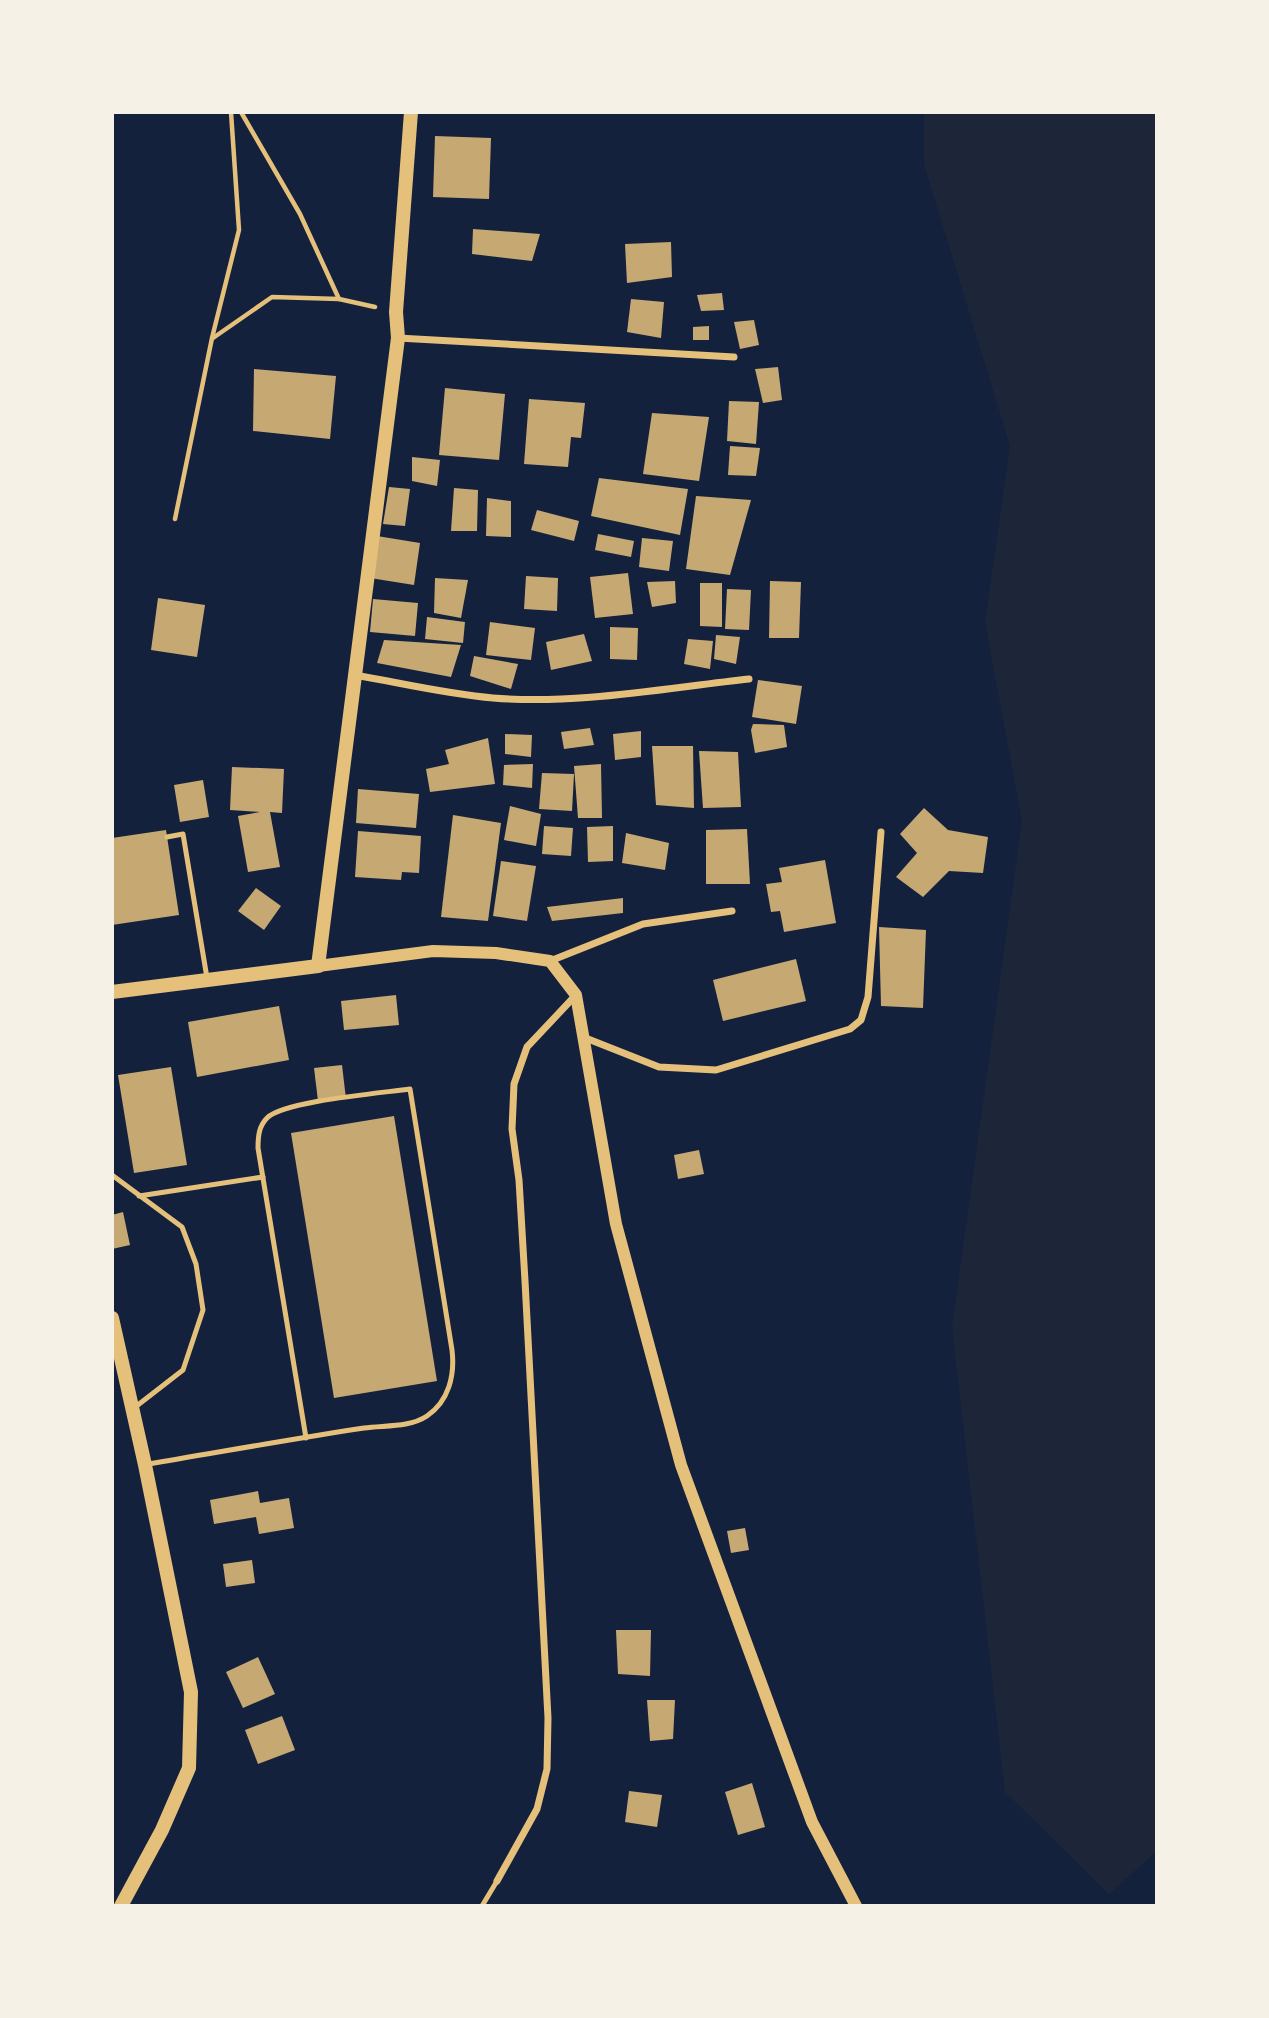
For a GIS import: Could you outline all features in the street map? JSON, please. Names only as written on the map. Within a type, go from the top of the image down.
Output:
[{"type":"main road","points":[[112,992],[318,967],[398,338],[397,312],[411,112]]},
{"type":"main road","points":[[112,1318],[191,1692],[188,1768],[162,1830],[121,1906]]},
{"type":"street","points":[[398,338],[734,357]]},
{"type":"street","points":[[355,676],[492,698],[608,695],[749,679]]},
{"type":"street","points":[[583,1037],[659,1067],[716,1070],[850,1029],[861,1020],[868,997],[881,832]]},
{"type":"street","points":[[318,967],[433,951],[496,953],[550,961],[643,924],[732,911]]},
{"type":"street","points":[[550,961],[576,995],[616,1224],[681,1465],[812,1822],[856,1906]]},
{"type":"street","points":[[497,1881],[537,1809],[547,1769],[548,1718],[525,1281],[519,1180],[512,1129],[514,1084],[527,1047],[576,995]]},
{"type":"lane","points":[[167,837],[183,834],[207,980]]},
{"type":"lane","points":[[145,1465],[412,1423],[426,1416],[447,1394],[452,1380],[452,1350],[410,1089],[277,1111],[261,1126],[258,1136],[306,1438]]},
{"type":"lane","points":[[112,1175],[182,1227],[196,1264],[203,1310],[183,1370],[132,1410]]},
{"type":"lane","points":[[139,1196],[263,1177]]},
{"type":"lane","points":[[482,1906],[497,1881]]},
{"type":"path","points":[[174,519],[212,338],[239,230],[232,112]]},
{"type":"path","points":[[240,112],[300,214],[339,299]]},
{"type":"path","points":[[212,338],[272,297],[339,299],[397,312]]},
{"type":"shaded area","points":[[924,112],[1157,112],[1157,1851],[1109,1894],[1005,1792],[952,1327],[1022,821],[985,622],[1010,446],[924,164]]},
{"type":"building","points":[[435,136],[491,138],[489,199],[433,197]]},
{"type":"building","points":[[473,229],[540,234],[532,261],[472,254]]},
{"type":"building","points":[[671,242],[672,277],[627,283],[625,244]]},
{"type":"building","points":[[722,293],[724,310],[701,311],[697,295]]},
{"type":"building","points":[[631,299],[664,302],[661,338],[627,332]]},
{"type":"building","points":[[754,320],[759,345],[740,349],[734,322]]},
{"type":"building","points":[[709,326],[709,340],[693,340],[693,327]]},
{"type":"building","points":[[778,367],[782,400],[763,403],[755,369]]},
{"type":"building","points":[[254,369],[336,376],[330,439],[253,431]]},
{"type":"building","points":[[445,388],[505,394],[499,460],[439,455]]},
{"type":"building","points":[[529,399],[585,403],[581,438],[571,437],[568,467],[524,464]]},
{"type":"building","points":[[729,401],[759,402],[756,444],[727,441]]},
{"type":"building","points":[[652,413],[709,417],[699,481],[643,474]]},
{"type":"building","points":[[730,446],[760,448],[756,476],[728,475]]},
{"type":"building","points":[[412,457],[440,460],[437,486],[412,481]]},
{"type":"building","points":[[599,478],[688,489],[680,535],[591,516]]},
{"type":"building","points":[[389,487],[410,489],[405,526],[383,524]]},
{"type":"building","points":[[454,488],[478,490],[477,531],[451,531]]},
{"type":"building","points":[[696,496],[751,500],[730,575],[686,569]]},
{"type":"building","points":[[487,498],[511,501],[511,537],[486,536]]},
{"type":"building","points":[[537,510],[579,521],[574,541],[531,530]]},
{"type":"building","points":[[598,534],[634,541],[631,557],[595,550]]},
{"type":"building","points":[[377,536],[420,543],[414,585],[370,578]]},
{"type":"building","points":[[642,538],[673,541],[669,571],[639,567]]},
{"type":"building","points":[[628,573],[633,614],[595,618],[590,577]]},
{"type":"building","points":[[526,576],[558,578],[557,611],[524,609]]},
{"type":"building","points":[[435,578],[468,580],[461,618],[434,613]]},
{"type":"building","points":[[675,581],[676,603],[652,607],[647,582]]},
{"type":"building","points":[[770,581],[801,582],[799,638],[769,638]]},
{"type":"building","points":[[700,583],[722,583],[722,627],[700,626]]},
{"type":"building","points":[[727,589],[751,590],[749,630],[725,629]]},
{"type":"building","points":[[158,598],[205,605],[197,657],[151,650]]},
{"type":"building","points":[[373,599],[418,603],[415,636],[370,632]]},
{"type":"building","points":[[427,617],[465,622],[463,643],[425,639]]},
{"type":"building","points":[[490,622],[535,628],[531,660],[486,655]]},
{"type":"building","points":[[610,627],[638,628],[637,660],[610,659]]},
{"type":"building","points":[[584,634],[592,661],[551,670],[546,642]]},
{"type":"building","points":[[716,635],[740,637],[736,664],[714,659]]},
{"type":"building","points":[[688,639],[713,641],[710,669],[684,664]]},
{"type":"building","points":[[384,640],[461,645],[451,677],[377,663]]},
{"type":"building","points":[[474,656],[518,664],[511,689],[470,676]]},
{"type":"building","points":[[758,680],[802,686],[796,724],[752,717]]},
{"type":"building","points":[[753,724],[784,725],[787,747],[755,753],[751,730]]},
{"type":"building","points":[[590,728],[594,745],[564,749],[561,732]]},
{"type":"building","points":[[641,731],[641,757],[615,760],[613,734]]},
{"type":"building","points":[[505,734],[532,735],[531,757],[505,754]]},
{"type":"building","points":[[488,738],[495,784],[430,792],[426,769],[449,764],[445,750]]},
{"type":"building","points":[[652,746],[693,746],[694,808],[656,805]]},
{"type":"building","points":[[699,751],[738,752],[741,807],[703,808]]},
{"type":"building","points":[[533,764],[532,788],[503,785],[504,765]]},
{"type":"building","points":[[601,764],[602,818],[578,818],[574,766]]},
{"type":"building","points":[[232,767],[284,769],[282,813],[270,812],[280,867],[248,872],[238,816],[260,812],[230,810]]},
{"type":"building","points":[[542,773],[574,774],[572,811],[539,809]]},
{"type":"building","points":[[203,780],[209,817],[180,822],[174,785]]},
{"type":"building","points":[[358,789],[419,794],[416,828],[356,823]]},
{"type":"building","points":[[510,806],[541,814],[536,846],[504,840]]},
{"type":"building","points":[[924,808],[948,830],[988,837],[983,873],[949,871],[923,897],[896,877],[917,853],[900,834]]},
{"type":"building","points":[[453,815],[501,823],[488,921],[441,917]]},
{"type":"building","points":[[544,826],[573,828],[571,856],[542,854]]},
{"type":"building","points":[[613,826],[613,861],[588,862],[587,827]]},
{"type":"building","points":[[747,829],[750,884],[706,884],[706,830]]},
{"type":"building","points":[[166,830],[179,915],[112,925],[112,838]]},
{"type":"building","points":[[358,831],[421,836],[419,873],[402,872],[401,880],[355,877]]},
{"type":"building","points":[[626,833],[669,843],[665,870],[622,863]]},
{"type":"building","points":[[825,860],[836,923],[784,932],[780,911],[771,912],[766,884],[782,882],[779,868]]},
{"type":"building","points":[[501,861],[536,866],[527,921],[493,916]]},
{"type":"building","points":[[256,888],[281,906],[264,930],[238,911]]},
{"type":"building","points":[[623,898],[623,913],[552,921],[547,907]]},
{"type":"building","points":[[879,927],[926,930],[923,1008],[881,1006]]},
{"type":"building","points":[[796,959],[806,1001],[723,1021],[713,980]]},
{"type":"building","points":[[396,995],[399,1025],[344,1030],[341,1001]]},
{"type":"building","points":[[279,1006],[289,1060],[197,1077],[188,1022]]},
{"type":"building","points":[[342,1065],[346,1099],[318,1101],[314,1068]]},
{"type":"building","points":[[171,1067],[187,1165],[134,1173],[118,1075]]},
{"type":"building","points":[[394,1116],[437,1381],[334,1398],[291,1133]]},
{"type":"building","points":[[699,1150],[704,1174],[678,1179],[674,1155]]},
{"type":"building","points":[[123,1212],[130,1245],[112,1249],[112,1215]]},
{"type":"building","points":[[258,1491],[260,1503],[289,1498],[294,1528],[259,1534],[256,1517],[214,1524],[210,1500]]},
{"type":"building","points":[[745,1528],[749,1550],[731,1553],[727,1531]]},
{"type":"building","points":[[252,1560],[255,1583],[226,1587],[223,1564]]},
{"type":"building","points":[[616,1630],[651,1630],[650,1676],[618,1674]]},
{"type":"building","points":[[258,1657],[275,1694],[243,1708],[226,1672]]},
{"type":"building","points":[[647,1700],[675,1700],[673,1739],[650,1741]]},
{"type":"building","points":[[282,1716],[295,1750],[258,1764],[245,1730]]},
{"type":"building","points":[[752,1783],[765,1827],[738,1835],[725,1792]]},
{"type":"building","points":[[629,1791],[662,1795],[657,1827],[625,1822]]}]
